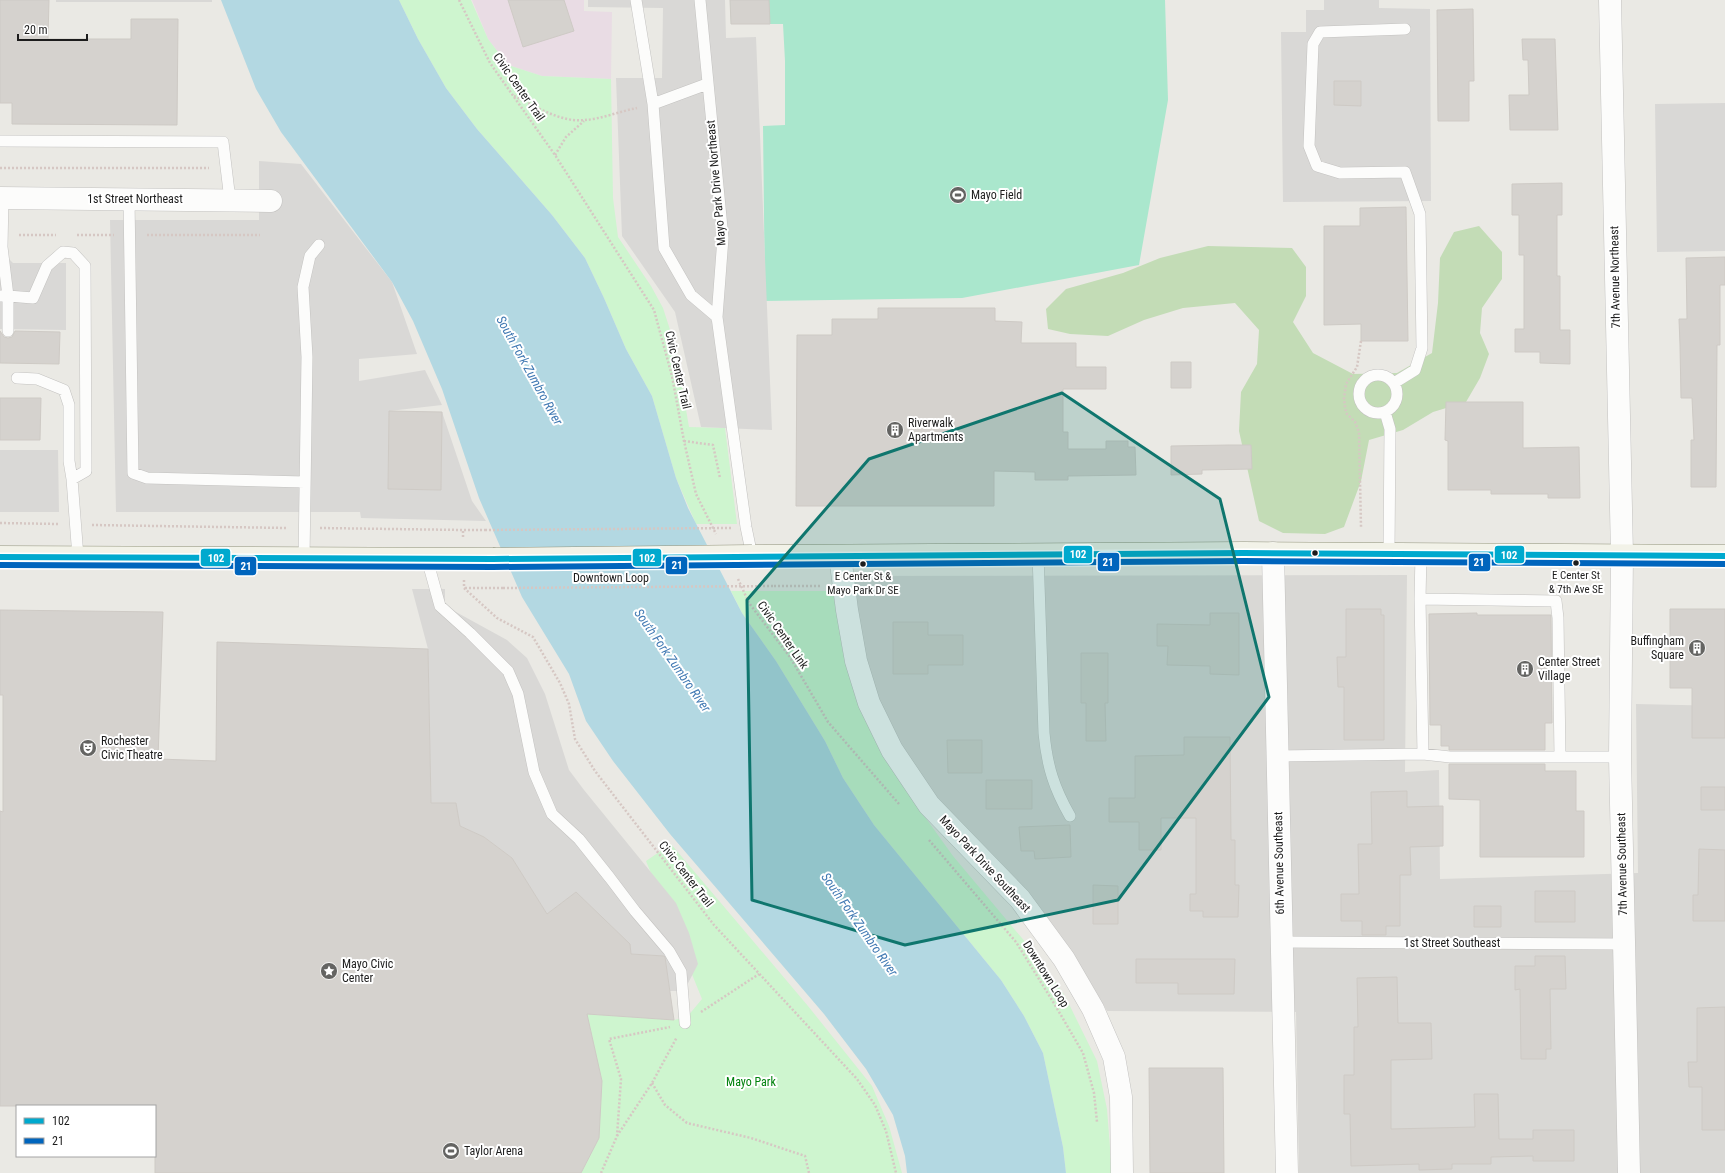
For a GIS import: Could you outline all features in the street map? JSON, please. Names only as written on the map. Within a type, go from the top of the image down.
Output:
[{"type":"street","name":"7th Avenue Northeast","points":[[1610,0],[1622,555]]},
{"type":"street","name":"1st Street Northeast","points":[[1,198],[271,200]]},
{"type":"street","points":[[0,557],[493,559],[1273,552],[1725,556]]},
{"type":"street","name":"6th Avenue Southeast","points":[[1273,552],[1287,1173]]},
{"type":"street","name":"7th Avenue Southeast","points":[[1622,555],[1620,757],[1628,1173]]},
{"type":"street","name":"Mayo Park Drive Southeast","points":[[840,556],[847,610],[856,661],[869,703],[892,750],[929,805],[1020,899],[1064,959],[1093,1009],[1114,1057],[1122,1097],[1122,1173]]},
{"type":"lane","points":[[636,0],[653,104],[664,248],[691,295],[717,317]]},
{"type":"lane","name":"Mayo Park Drive Northeast","points":[[700,0],[723,238],[717,317],[746,527],[752,556]]},
{"type":"lane","points":[[1394,383],[1415,370],[1422,348],[1420,214],[1405,172],[1340,173],[1317,166],[1309,146],[1309,138],[1312,44],[1320,32],[1405,29]]},
{"type":"lane","points":[[653,104],[708,84]]},
{"type":"lane","points":[[0,142],[223,142],[230,200]]},
{"type":"lane","points":[[1,198],[4,296],[8,331]]},
{"type":"lane","points":[[128,199],[134,472],[147,478],[305,482]]},
{"type":"lane","points":[[304,559],[307,357],[303,287],[310,256],[319,245]]},
{"type":"lane","points":[[4,296],[33,298],[47,266],[63,252],[73,253],[85,266],[86,471],[72,479]]},
{"type":"lane","points":[[1376,375],[1389,378],[1394,383],[1398,396],[1392,407],[1384,412],[1375,414],[1364,408],[1361,403],[1359,391],[1365,380],[1376,375]]},
{"type":"lane","points":[[17,378],[37,379],[64,390],[69,406],[69,462],[72,479],[78,557]]},
{"type":"lane","points":[[1384,412],[1390,430],[1389,553]]},
{"type":"lane","points":[[1038,554],[1043,725],[1046,756],[1050,775],[1070,816]]},
{"type":"lane","points":[[1421,554],[1420,599],[1423,754]]},
{"type":"lane","points":[[426,559],[440,606],[470,632],[508,671],[518,694],[534,772],[552,814],[579,839],[635,911],[669,951],[680,972],[685,1023]]},
{"type":"lane","points":[[1420,599],[1556,600],[1558,618],[1560,757]]},
{"type":"lane","points":[[1277,756],[1423,754],[1450,757],[1620,757]]},
{"type":"lane","name":"1st Street Southeast","points":[[1281,942],[1624,944]]},
{"type":"path","name":"Civic Center Trail","points":[[460,0],[490,63],[556,155],[654,310],[672,376],[684,441]]},
{"type":"path","points":[[514,96],[542,110],[568,119],[585,120],[653,104]]},
{"type":"path","points":[[556,155],[566,137],[585,120]]},
{"type":"path","points":[[0,168],[227,168]]},
{"type":"path","points":[[1361,341],[1357,367],[1346,384],[1344,399],[1346,413],[1355,422],[1359,432],[1362,527]]},
{"type":"path","points":[[716,535],[696,494],[684,441],[713,445],[721,483]]},
{"type":"path","points":[[485,530],[731,528],[729,521]]},
{"type":"path","points":[[0,523],[463,530]]},
{"type":"path","name":"Civic Center Link","points":[[736,576],[749,603],[790,657],[828,722],[904,810]]},
{"type":"path","name":"Downtown Loop","points":[[464,588],[823,586]]},
{"type":"path","name":"Civic Center Trail","points":[[464,588],[497,618],[533,638],[560,683],[569,704],[575,739],[595,771],[714,925],[862,1085],[875,1105],[886,1131],[896,1173]]},
{"type":"path","name":"Downtown Loop","points":[[928,840],[1016,942],[1055,1005],[1083,1053],[1094,1093],[1097,1123]]},
{"type":"path","points":[[617,1136],[621,1079],[608,1039],[685,1023],[759,974]]},
{"type":"path","points":[[601,1173],[617,1136],[652,1083],[685,1023]]},
{"type":"path","points":[[652,1083],[665,1105],[687,1123],[751,1138],[805,1156],[809,1173]]},
{"type":"highlighted area","points":[[1062,393],[1220,499],[1269,697],[1118,900],[905,945],[752,900],[747,600],[869,459]]},
{"type":"shaded area","points":[[56,0],[212,0],[212,2],[56,2]]},
{"type":"shaded area","points":[[472,0],[584,0],[584,11],[612,12],[611,79],[542,76],[508,65],[488,39]]},
{"type":"shaded area","points":[[588,0],[725,0],[726,38],[756,37],[772,430],[701,427],[675,312],[622,236],[616,78],[662,78],[663,8],[588,7]]},
{"type":"shaded area","points":[[1324,0],[1379,0],[1379,8],[1430,9],[1431,201],[1283,202],[1281,32],[1306,32],[1306,10],[1324,10]]},
{"type":"shaded area","points":[[1725,103],[1725,251],[1657,252],[1655,104]]},
{"type":"shaded area","points":[[259,161],[301,164],[392,282],[417,354],[359,359],[359,381],[425,370],[442,405],[389,411],[388,489],[441,490],[442,412],[472,501],[486,521],[361,518],[360,512],[116,512],[110,220],[259,220]]},
{"type":"shaded area","points":[[0,250],[13,263],[66,263],[66,330],[0,329]]},
{"type":"shaded area","points":[[0,450],[58,450],[59,512],[0,512]]},
{"type":"shaded area","points":[[1407,575],[1405,772],[1439,770],[1440,879],[1638,873],[1636,704],[1725,706],[1725,1173],[1299,1173],[1296,1012],[1107,1011],[1089,980],[1031,900],[996,866],[937,797],[894,737],[870,686],[851,576]]},
{"type":"shaded area","points":[[412,589],[445,589],[445,606],[507,640],[527,658],[545,694],[569,770],[676,903],[689,933],[698,964],[684,991],[670,991],[664,956],[631,954],[630,944],[576,892],[547,914],[512,858],[484,837],[460,826],[456,803],[431,803],[428,649]]},
{"type":"green space","points":[[399,0],[471,0],[488,39],[508,65],[542,76],[611,79],[613,198],[618,237],[651,286],[663,308],[675,345],[689,427],[725,428],[737,524],[696,524],[676,478],[652,396],[626,349],[585,258],[552,215],[477,129],[446,88],[418,39]]},
{"type":"green space","name":"Mayo Field","points":[[730,0],[1165,0],[1168,100],[1139,265],[962,298],[765,301],[763,126],[785,125],[785,61],[783,24],[731,24]]},
{"type":"green space","points":[[1479,226],[1502,252],[1502,279],[1482,308],[1480,333],[1489,354],[1480,378],[1466,402],[1433,412],[1403,430],[1369,440],[1361,481],[1344,527],[1325,534],[1283,533],[1259,521],[1239,431],[1241,392],[1257,364],[1259,330],[1235,303],[1183,308],[1144,320],[1108,336],[1070,334],[1048,329],[1046,309],[1066,289],[1123,273],[1160,258],[1208,246],[1292,248],[1306,267],[1306,296],[1293,322],[1313,353],[1353,374],[1397,373],[1432,353],[1438,303],[1440,258],[1454,232]]},
{"type":"green space","points":[[731,591],[837,591],[842,648],[860,708],[920,810],[953,856],[1037,956],[1065,996],[1097,1061],[1107,1109],[1112,1173],[1066,1173],[1063,1147],[1043,1053],[1024,1016],[1001,980],[874,825],[843,778],[825,741],[776,661],[742,613]]},
{"type":"green space","name":"Mayo Park","points":[[671,844],[808,1006],[872,1086],[889,1126],[902,1173],[581,1173],[599,1138],[602,1081],[587,1014],[674,1020],[687,1017],[702,999],[646,861]]},
{"type":"water","name":"South Fork Zumbro River","points":[[221,0],[399,0],[418,39],[446,88],[477,129],[552,215],[585,258],[626,349],[652,396],[676,478],[688,508],[742,613],[776,661],[825,741],[843,778],[874,825],[1001,980],[1024,1016],[1043,1053],[1063,1147],[1066,1173],[907,1173],[905,1156],[893,1115],[866,1069],[824,1014],[670,834],[613,761],[586,721],[569,674],[522,597],[479,498],[442,389],[413,321],[392,282],[281,132],[256,89]]},
{"type":"building","points":[[0,0],[49,0],[48,39],[131,39],[131,19],[178,19],[177,125],[12,124],[12,103],[0,103]]},
{"type":"building","points":[[508,0],[564,0],[574,31],[523,47]]},
{"type":"building","points":[[730,0],[769,0],[770,24],[731,24]]},
{"type":"building","points":[[1473,9],[1474,81],[1469,81],[1469,121],[1438,121],[1437,10]]},
{"type":"building","points":[[1522,39],[1555,39],[1558,130],[1510,130],[1509,95],[1529,95],[1528,60],[1523,60]]},
{"type":"building","points":[[1334,81],[1361,81],[1361,106],[1334,105]]},
{"type":"building","points":[[1562,183],[1562,215],[1557,215],[1557,276],[1560,276],[1560,330],[1570,330],[1570,364],[1540,363],[1540,352],[1515,352],[1515,329],[1524,329],[1524,255],[1519,255],[1519,215],[1512,215],[1512,184]]},
{"type":"building","points":[[1406,207],[1408,341],[1361,341],[1361,324],[1324,325],[1324,226],[1360,226],[1360,208]]},
{"type":"building","points":[[1725,257],[1725,285],[1720,285],[1720,345],[1717,345],[1716,487],[1691,487],[1691,440],[1694,440],[1692,398],[1681,398],[1679,319],[1687,319],[1686,258]]},
{"type":"building","name":"Riverwalk Apartments","points":[[878,308],[995,308],[995,321],[1022,322],[1021,343],[1076,343],[1076,367],[1106,367],[1106,389],[1063,389],[1063,432],[1068,432],[1068,449],[1106,449],[1106,441],[1128,441],[1128,447],[1135,447],[1136,475],[1068,476],[1068,480],[1035,480],[1035,472],[994,471],[994,506],[796,506],[797,335],[832,335],[832,319],[878,319]]},
{"type":"building","points":[[0,331],[4,337],[8,338],[12,337],[15,331],[60,332],[59,364],[0,363]]},
{"type":"building","points":[[1171,362],[1191,362],[1191,388],[1171,388]]},
{"type":"building","points":[[0,398],[41,398],[40,440],[0,440]]},
{"type":"building","points":[[1446,402],[1523,402],[1523,448],[1579,447],[1580,498],[1548,498],[1548,494],[1491,494],[1491,490],[1448,490],[1448,441],[1445,440]]},
{"type":"building","points":[[389,411],[442,412],[441,490],[388,489]]},
{"type":"building","points":[[1251,445],[1252,469],[1202,470],[1202,474],[1171,475],[1171,446]]},
{"type":"building","points":[[1346,609],[1381,609],[1381,615],[1384,615],[1384,740],[1344,740],[1344,687],[1338,687],[1337,657],[1346,657]]},
{"type":"building","name":"Buffingham Square","points":[[1670,609],[1725,609],[1725,738],[1692,738],[1692,688],[1670,688]]},
{"type":"building","name":"Mayo Civic Center","points":[[0,610],[163,612],[158,759],[216,761],[217,642],[428,649],[431,803],[456,803],[460,826],[484,837],[512,858],[547,914],[576,892],[630,944],[631,954],[665,957],[674,1020],[587,1014],[602,1081],[599,1138],[581,1173],[155,1173],[156,1105],[0,1106],[0,811],[3,812],[3,695],[0,695]]},
{"type":"building","points":[[1210,613],[1239,613],[1239,675],[1210,674],[1210,666],[1167,665],[1168,646],[1157,646],[1157,624],[1210,625]]},
{"type":"building","name":"Center Street Village","points":[[1477,613],[1477,615],[1551,615],[1552,723],[1545,723],[1545,750],[1449,750],[1449,746],[1441,746],[1441,725],[1430,725],[1429,614]]},
{"type":"building","points":[[893,622],[928,622],[928,635],[963,635],[963,665],[928,665],[928,674],[893,674]]},
{"type":"building","points":[[1081,653],[1108,653],[1108,703],[1105,703],[1106,741],[1086,741],[1086,703],[1081,703]]},
{"type":"building","points":[[1184,737],[1230,737],[1231,840],[1235,840],[1235,885],[1239,885],[1238,917],[1203,917],[1203,911],[1190,911],[1190,894],[1196,894],[1196,818],[1161,818],[1161,850],[1139,850],[1139,822],[1109,822],[1109,798],[1135,798],[1135,756],[1184,755]]},
{"type":"building","points":[[947,740],[982,740],[982,773],[948,773]]},
{"type":"building","points":[[1449,764],[1545,764],[1545,771],[1576,771],[1576,811],[1584,811],[1584,857],[1480,857],[1480,800],[1449,799]]},
{"type":"building","points":[[986,780],[1032,780],[1032,809],[986,809]]},
{"type":"building","points":[[1701,787],[1725,787],[1725,810],[1701,810]]},
{"type":"building","points":[[1407,791],[1407,807],[1443,806],[1443,846],[1410,847],[1411,875],[1400,875],[1400,926],[1386,926],[1386,935],[1362,935],[1362,921],[1341,921],[1341,894],[1359,894],[1358,844],[1372,844],[1371,792]]},
{"type":"building","points":[[1070,825],[1071,857],[1035,859],[1034,851],[1021,851],[1019,827]]},
{"type":"building","points":[[1699,849],[1725,850],[1725,921],[1693,921],[1693,895],[1698,895]]},
{"type":"building","points":[[1093,885],[1118,886],[1118,924],[1093,924]]},
{"type":"building","points":[[1535,891],[1575,891],[1575,922],[1535,922]]},
{"type":"building","points":[[1474,906],[1501,906],[1501,927],[1474,927]]},
{"type":"building","points":[[1535,956],[1565,956],[1566,989],[1550,989],[1551,1049],[1546,1049],[1546,1059],[1521,1059],[1520,989],[1515,990],[1515,966],[1535,966]]},
{"type":"building","points":[[1136,959],[1235,959],[1234,994],[1178,994],[1178,983],[1136,983]]},
{"type":"building","points":[[1397,977],[1398,1023],[1431,1023],[1432,1059],[1391,1060],[1391,1129],[1475,1127],[1474,1094],[1498,1094],[1499,1139],[1533,1139],[1533,1130],[1574,1130],[1574,1161],[1533,1161],[1533,1156],[1491,1157],[1491,1164],[1452,1164],[1452,1169],[1419,1170],[1419,1164],[1351,1166],[1350,1114],[1344,1114],[1344,1075],[1354,1075],[1354,1027],[1358,1027],[1357,978]]},
{"type":"building","points":[[1725,1007],[1725,1130],[1702,1130],[1702,1087],[1689,1087],[1688,1062],[1697,1062],[1697,1008]]},
{"type":"building","points":[[1149,1068],[1223,1068],[1224,1173],[1150,1173]]},
{"type":"transit line","name":"102","points":[[0,557],[493,559],[1244,553],[1725,556]]},
{"type":"transit line","name":"21","points":[[0,565],[493,567],[1244,561],[1725,564]]},
{"type":"place","name":"Mayo Field","points":[[958,195]]},
{"type":"place","name":"Riverwalk Apartments","points":[[895,430]]},
{"type":"place","name":"E Center St & 7th Ave SE","points":[[1576,563]]},
{"type":"place","name":"E Center St & Mayo Park Dr SE","points":[[863,564]]},
{"type":"place","name":"Buffingham Square","points":[[1697,648]]},
{"type":"place","name":"Center Street Village","points":[[1525,669]]},
{"type":"place","name":"Rochester Civic Theatre","points":[[88,748]]},
{"type":"place","name":"Mayo Civic Center","points":[[329,971]]},
{"type":"place","name":"Taylor Arena","points":[[451,1151]]}]
